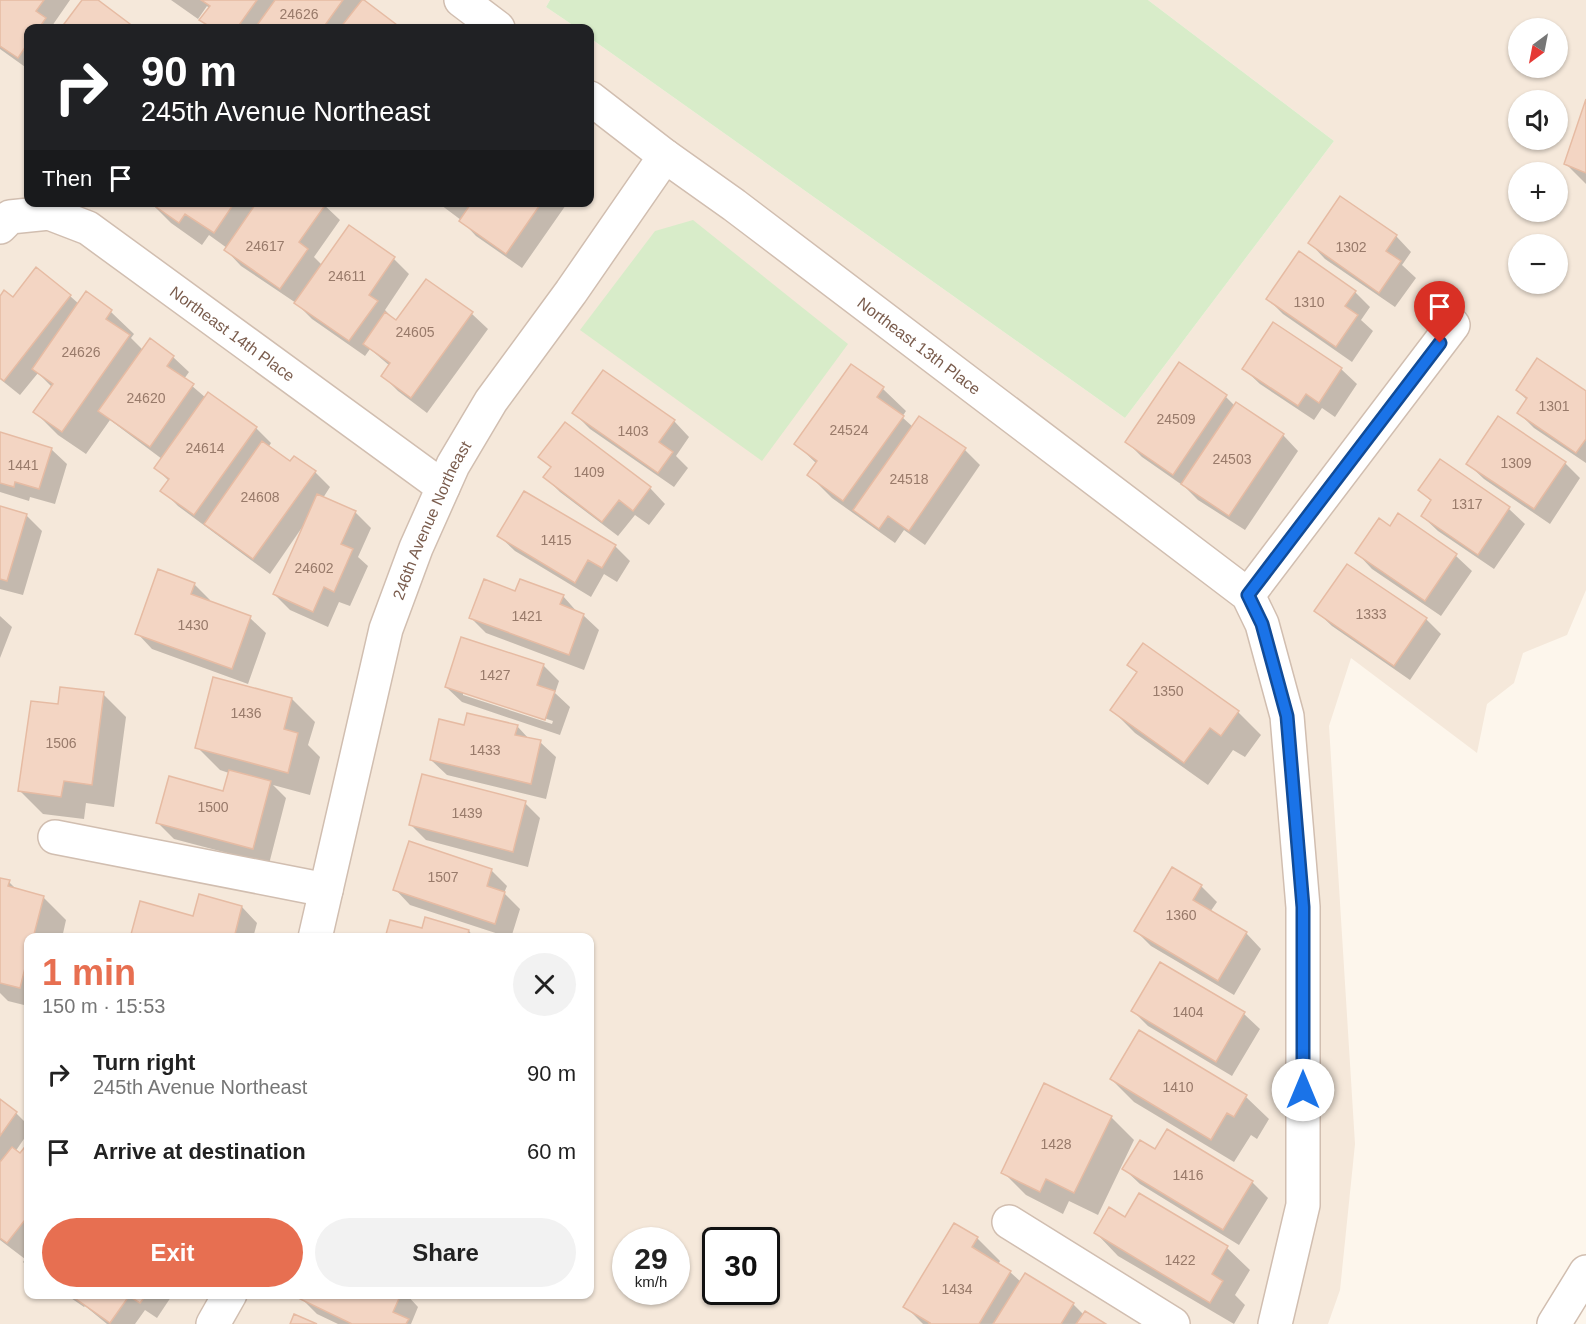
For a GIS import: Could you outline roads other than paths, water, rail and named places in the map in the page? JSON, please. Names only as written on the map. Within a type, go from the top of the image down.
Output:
[{"type":"street","points":[[460,0],[493,24]]},
{"type":"street","name":"Northeast 13th Place","points":[[594,101],[1248,595]]},
{"type":"street","name":"246th Avenue Northeast","points":[[316,933],[386,629],[416,548],[443,487],[453,465],[491,400],[571,292],[665,156]]},
{"type":"street","name":"Northeast 14th Place","points":[[5,222],[49,213],[88,228],[443,487]]},
{"type":"street","points":[[1275,1324],[1303,1205],[1303,907],[1287,716],[1262,624],[1248,595],[1453,325]]},
{"type":"street","points":[[54,837],[326,890]]},
{"type":"street","points":[[1009,1222],[1173,1324]]},
{"type":"street","points":[[1554,1324],[1586,1272]]},
{"type":"street","points":[[213,1324],[227,1299]]}]
